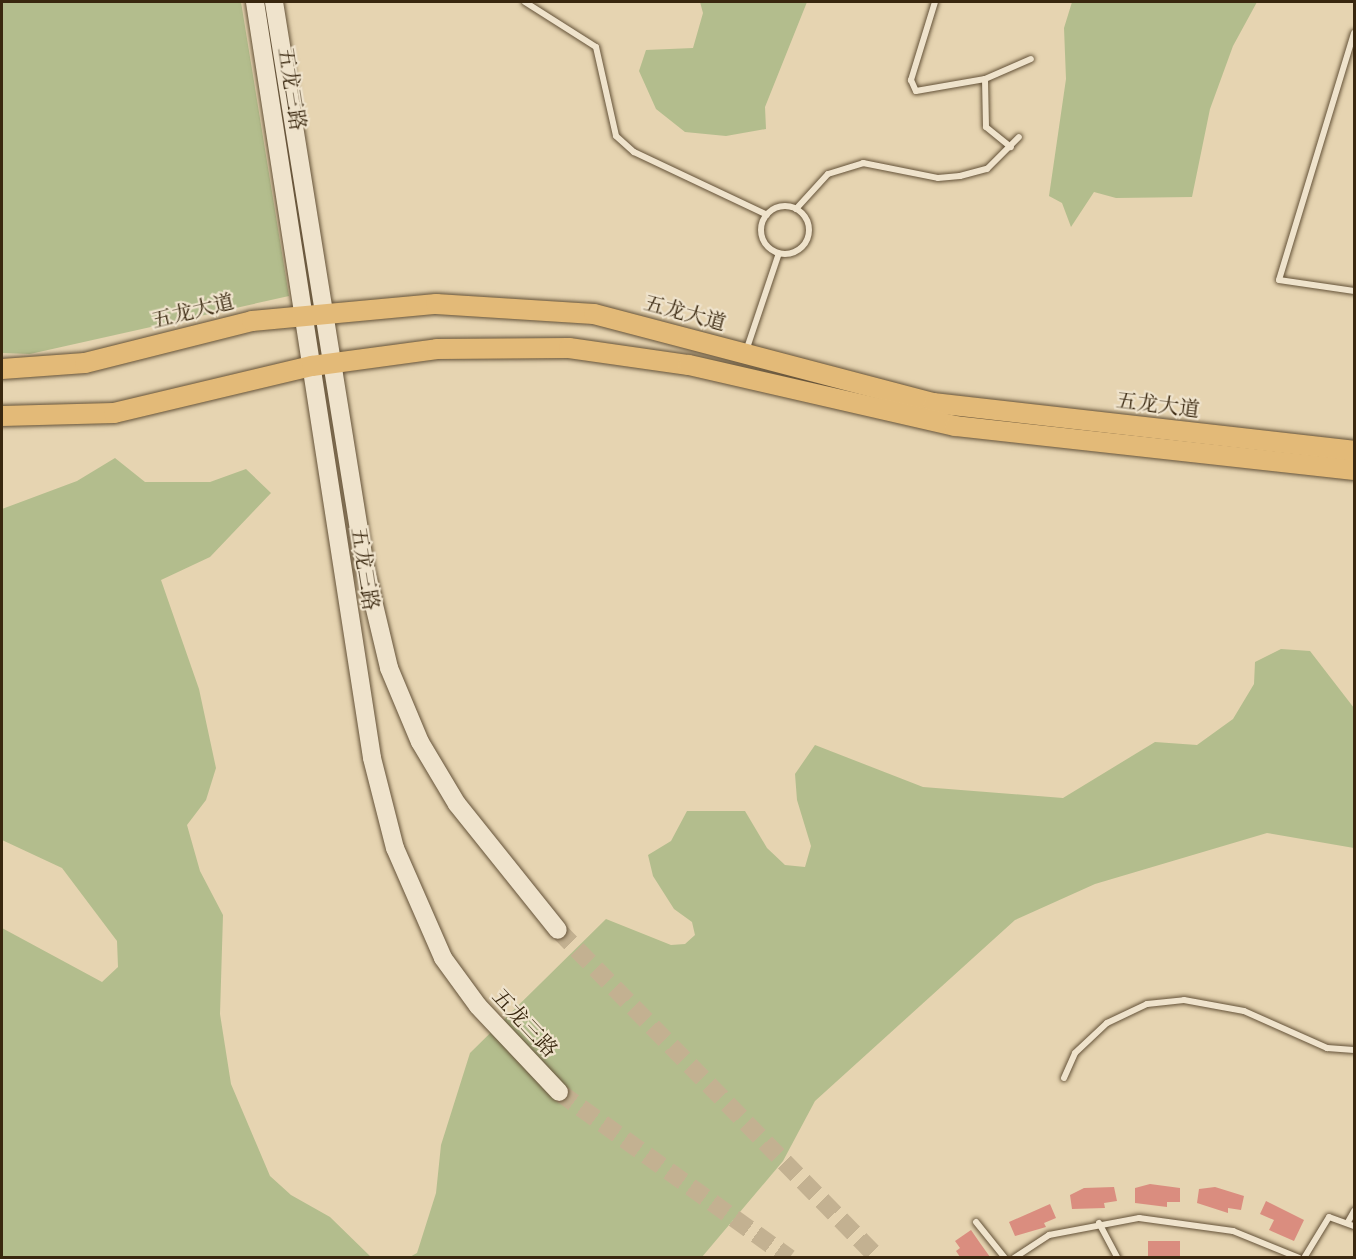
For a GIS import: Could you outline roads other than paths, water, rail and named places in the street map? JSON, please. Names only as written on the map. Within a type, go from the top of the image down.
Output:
[{"type":"main road","name":"五龙三路","points":[[255,2],[372,758],[395,848],[443,958],[478,1006],[559,1092]]},
{"type":"main road","name":"五龙三路","points":[[274,2],[325,313],[336,362],[365,567],[389,668],[420,742],[457,804],[558,930]]},
{"type":"main road","name":"五龙大道","points":[[2,369],[85,363],[252,321],[436,304],[594,314],[934,403],[1354,451]]},
{"type":"main road","name":"五龙大道","points":[[2,416],[114,414],[312,366],[437,349],[569,348],[689,365],[955,426],[1354,470]]},
{"type":"lane","points":[[525,2],[596,47],[616,135],[633,152],[767,215]]},
{"type":"lane","points":[[935,2],[911,80],[916,91],[984,79],[1031,59]]},
{"type":"lane","points":[[1354,33],[1279,280],[1354,291]]},
{"type":"lane","points":[[984,79],[986,127],[1011,147]]},
{"type":"lane","points":[[796,209],[828,174],[862,163],[938,178],[960,176],[987,169],[1011,147],[1018,136]]},
{"type":"lane","points":[[780,207],[796,209],[807,220],[809,235],[801,248],[779,253],[763,238],[767,215],[780,207]]},
{"type":"lane","points":[[745,354],[779,253]]},
{"type":"lane","points":[[1064,1078],[1075,1053],[1107,1023],[1147,1004],[1184,1000],[1244,1011],[1327,1048],[1354,1050]]},
{"type":"lane","points":[[1304,1257],[1329,1217],[1351,1224],[1354,1211]]},
{"type":"lane","points":[[1014,1257],[1049,1235],[1099,1223],[1185,1220],[1233,1231],[1299,1257]]},
{"type":"lane","points":[[976,1222],[1005,1257]]},
{"type":"lane","points":[[1099,1223],[1118,1257]]},
{"type":"tunnel","points":[[558,930],[878,1258]]},
{"type":"tunnel","points":[[559,1092],[789,1258]]}]
